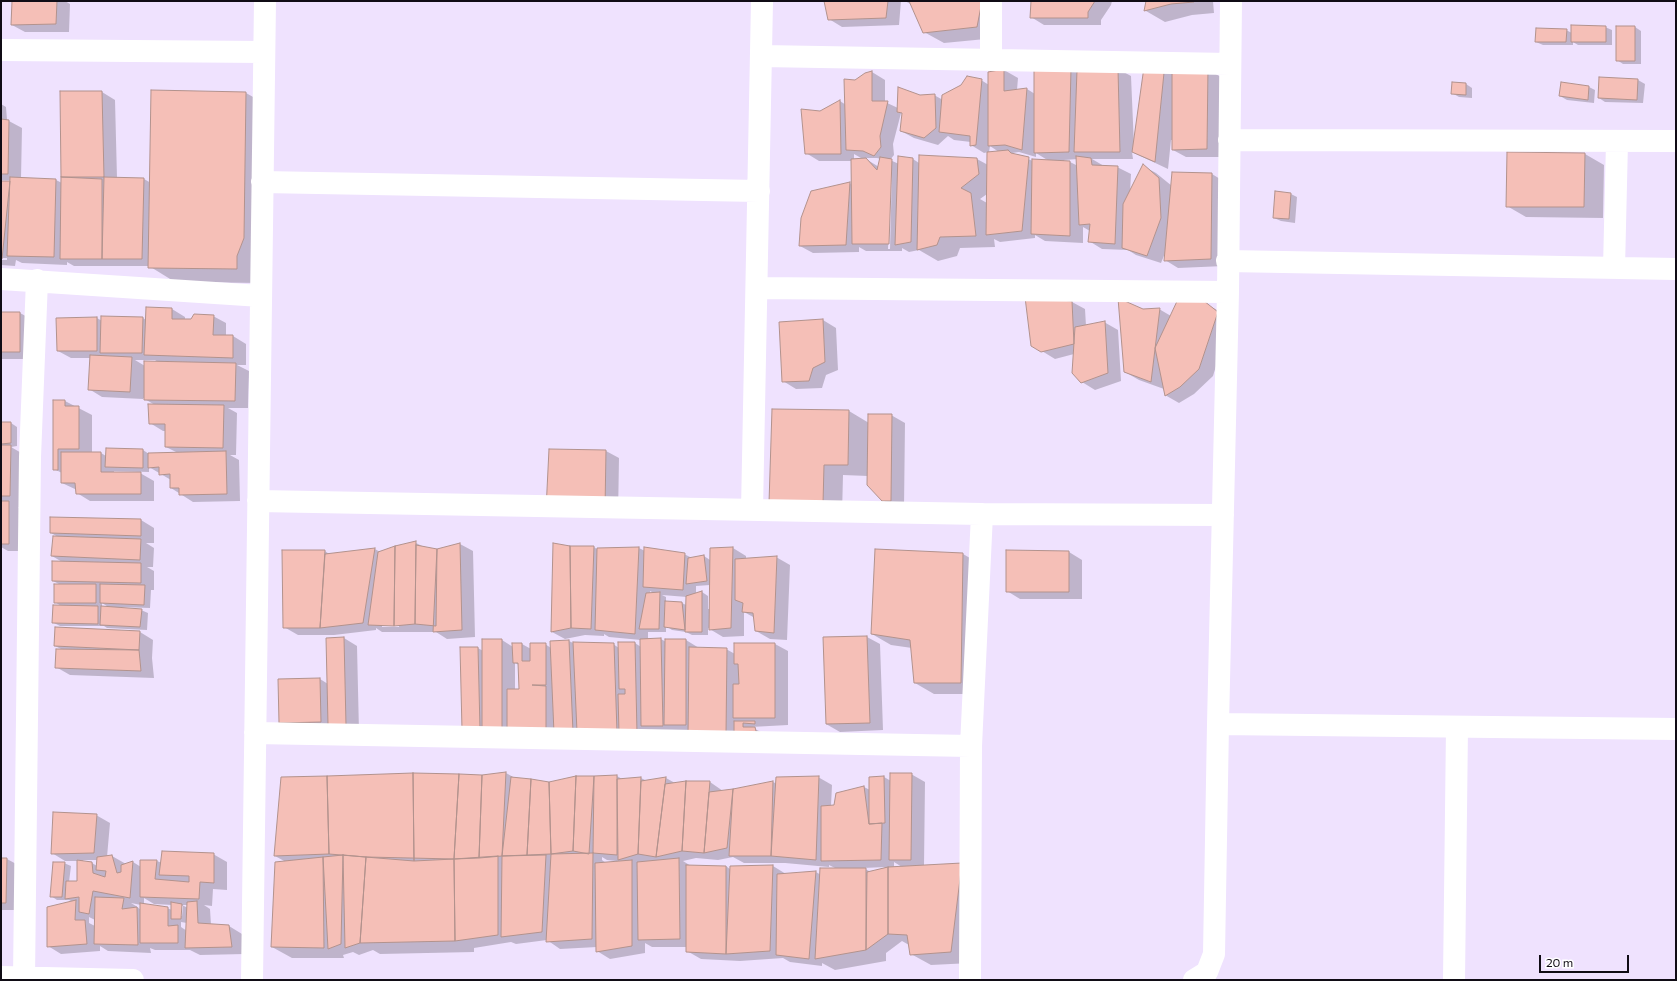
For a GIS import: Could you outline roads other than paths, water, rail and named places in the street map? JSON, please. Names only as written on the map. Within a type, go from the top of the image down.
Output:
[{"type":"street","points":[[252,980],[265,1]]},
{"type":"street","points":[[752,510],[762,1]]},
{"type":"street","points":[[991,1],[991,60]]},
{"type":"street","points":[[1194,980],[1207,972],[1214,954],[1228,292],[1227,261],[1231,1]]},
{"type":"street","points":[[1,50],[264,52]]},
{"type":"street","points":[[762,56],[1230,64]]},
{"type":"street","points":[[1229,140],[1676,141]]},
{"type":"street","points":[[1614,268],[1617,142]]},
{"type":"street","points":[[262,182],[759,191]]},
{"type":"street","points":[[1227,261],[1676,269]]},
{"type":"street","points":[[1,279],[37,280],[261,296]]},
{"type":"street","points":[[24,978],[30,457],[37,280]]},
{"type":"street","points":[[757,288],[1228,292]]},
{"type":"street","points":[[258,501],[982,514],[1223,514]]},
{"type":"street","points":[[970,980],[972,746],[982,514]]},
{"type":"street","points":[[1218,724],[1676,729]]},
{"type":"street","points":[[1454,980],[1457,727]]},
{"type":"street","points":[[255,733],[972,746]]},
{"type":"street","points":[[1,977],[134,980]]}]
